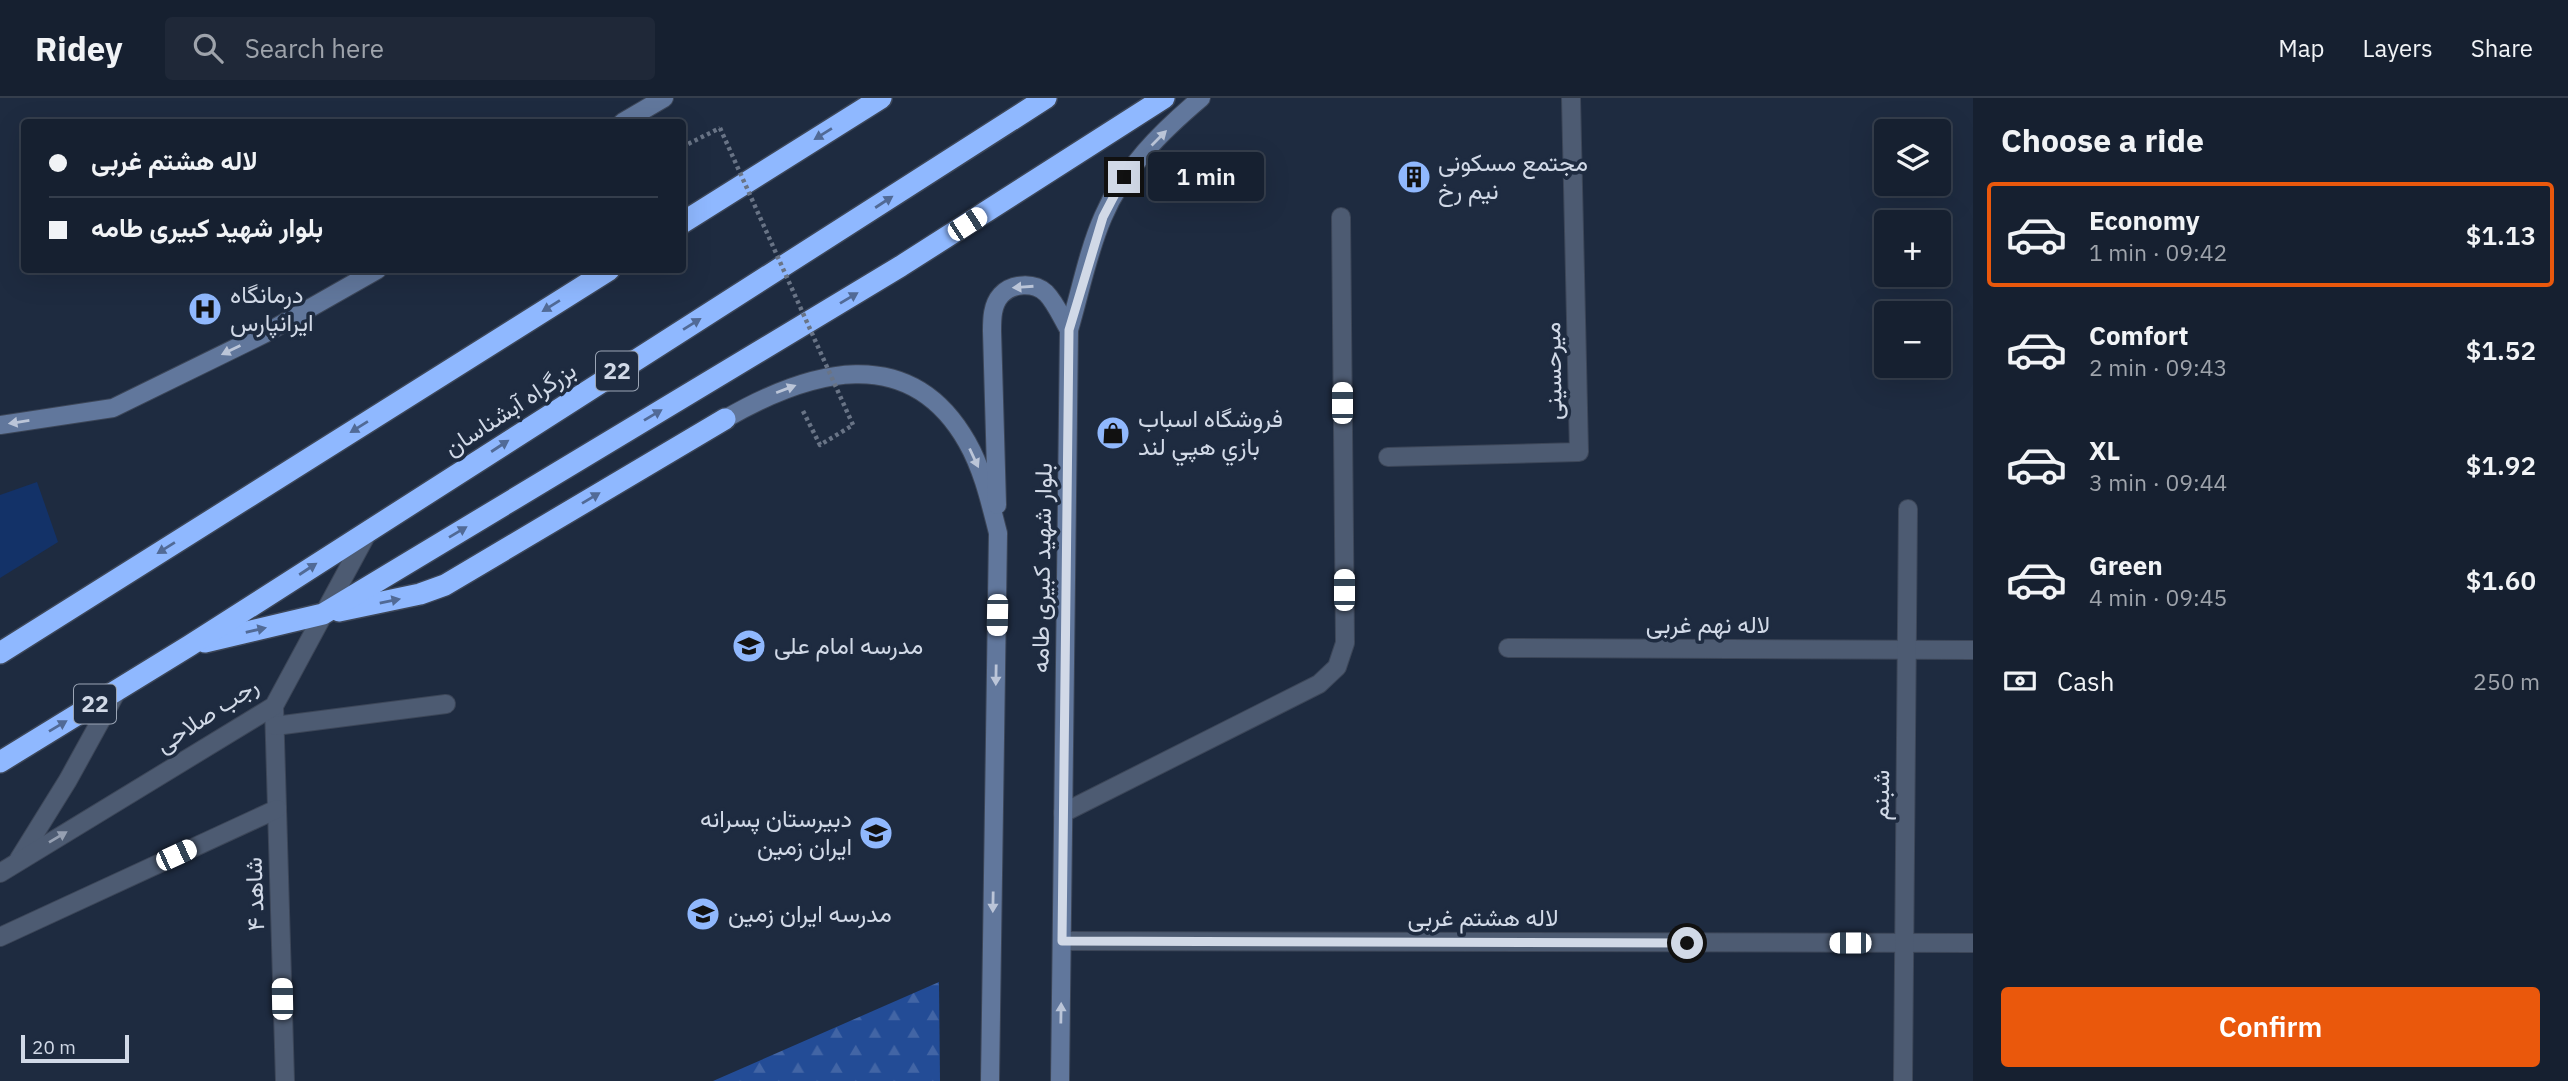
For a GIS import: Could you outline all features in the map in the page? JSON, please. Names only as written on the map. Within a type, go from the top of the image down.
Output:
[{"type":"highway","points":[[686,220],[881,98]]},
{"type":"highway","name":"بزرگراه آبشناسان","points":[[0,762],[189,646],[1046,98]]},
{"type":"highway","points":[[323,614],[901,266],[1164,98]]},
{"type":"highway","points":[[0,653],[604,273]]},
{"type":"highway","points":[[189,646],[420,594],[445,585],[725,419]]},
{"type":"main road","points":[[628,119],[664,98]]},
{"type":"main road","name":"بلوار شهید کبیری طامه","points":[[1060,1081],[1069,330],[1103,217],[1124,177],[1148,148],[1201,98]]},
{"type":"main road","points":[[0,425],[113,408],[266,333],[372,273]]},
{"type":"main road","points":[[998,533],[992,331],[994,309],[1001,295],[1012,288],[1025,285],[1037,287],[1046,293],[1069,330]]},
{"type":"main road","name":"بلوار شهید کبیری طامه","points":[[725,419],[752,403],[821,377],[857,374],[892,377],[918,388],[945,411],[967,442],[982,474],[998,533],[990,1081]]},
{"type":"street","name":"میرحسینی","points":[[1388,457],[1579,452],[1571,98]]},
{"type":"street","points":[[1063,813],[1319,684],[1337,667],[1345,643],[1341,217]]},
{"type":"street","name":"شبنم","points":[[1902,1081],[1908,509]]},
{"type":"street","name":"رجب صلاحی","points":[[0,873],[275,706],[369,530]]},
{"type":"street","name":"لاله نهم غربی","points":[[1508,648],[1973,650]]},
{"type":"street","points":[[17,862],[68,780],[117,691]]},
{"type":"street","points":[[275,726],[446,704]]},
{"type":"street","name":"شاهد ۴","points":[[275,706],[285,1081]]},
{"type":"street","points":[[0,937],[277,809]]},
{"type":"street","name":"لاله هشتم غربی","points":[[1062,941],[1973,943]]},
{"type":"path","points":[[686,145],[720,128],[853,425],[820,445],[790,387]]},
{"type":"shaded area","points":[[37,482],[58,542],[0,578],[0,495]]},
{"type":"green space","points":[[939,982],[940,1081],[713,1081]]},
{"type":"place","name":"مجتمع مسکونی نیم رخ","points":[[1414,177]]},
{"type":"place","name":"درمانگاه ایرانپارس","points":[[205,309]]},
{"type":"place","name":"فروشگاه اسباب بازي هپي لند","points":[[1113,433]]},
{"type":"place","name":"مدرسه امام علی","points":[[749,646]]},
{"type":"place","name":"دبیرستان پسرانه ایران زمین","points":[[876,833]]},
{"type":"place","name":"مدرسه ایران زمین","points":[[703,914]]},
{"type":"route","points":[[1124,177],[1103,217],[1069,330],[1062,941],[1687,943]]}]
